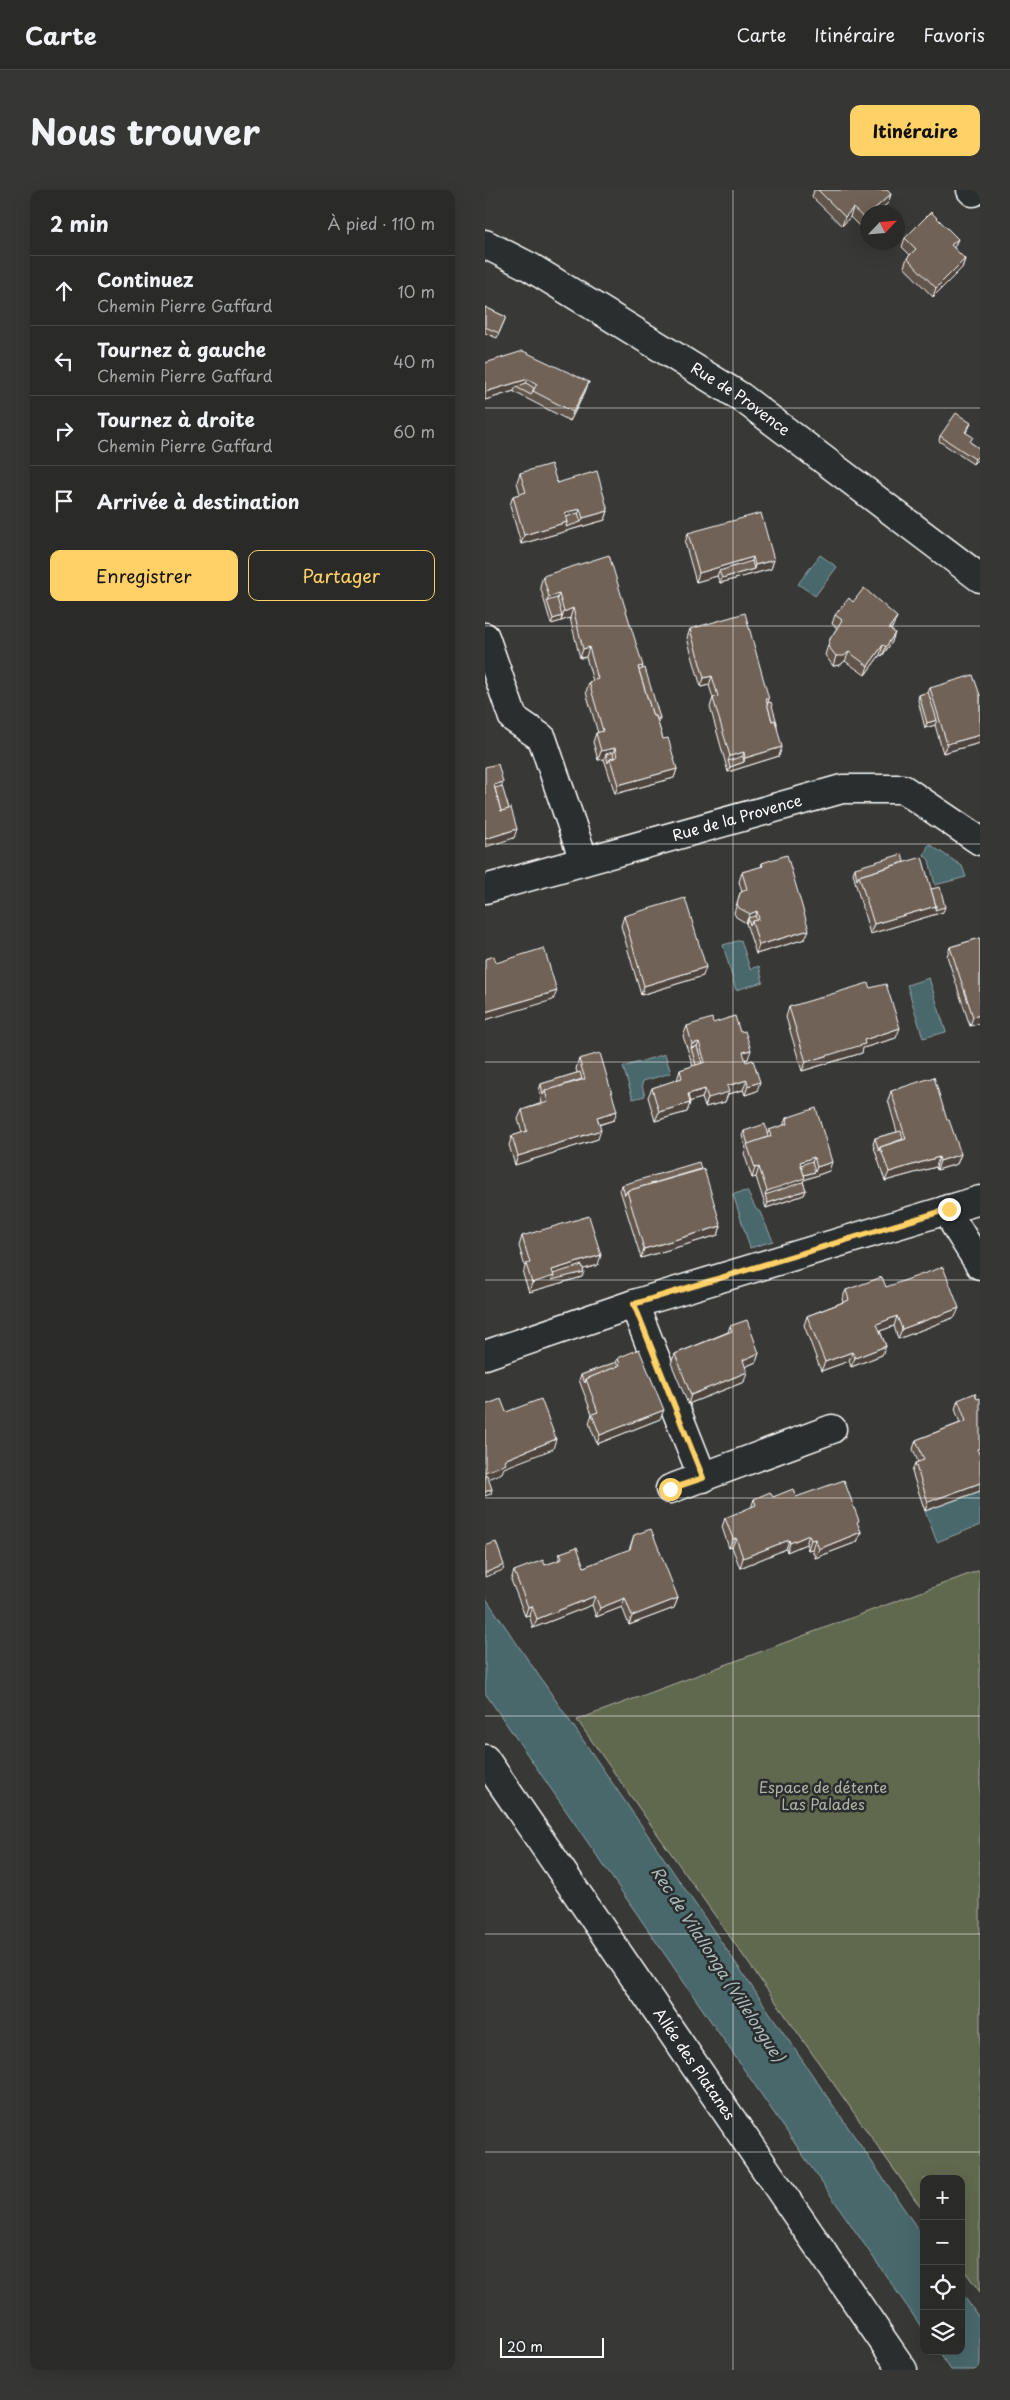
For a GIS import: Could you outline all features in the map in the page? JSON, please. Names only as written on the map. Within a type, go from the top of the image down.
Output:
[{"type":"street","points":[[971,190],[973,192],[975,190]]},
{"type":"street","name":"Rue de Provence","points":[[485,244],[530,267],[741,397],[980,578]]},
{"type":"street","points":[[485,637],[513,718],[542,738],[584,861]]},
{"type":"street","name":"Rue de la Provence","points":[[485,889],[842,789],[903,789],[980,841]]},
{"type":"street","points":[[485,1355],[634,1304],[980,1200]]},
{"type":"street","points":[[949,1209],[955,1225],[980,1265]]},
{"type":"street","points":[[634,1304],[703,1478]]},
{"type":"street","points":[[670,1489],[832,1429]]},
{"type":"street","name":"Allée des Platanes","points":[[485,1759],[903,2370]]},
{"type":"green space","name":"Espace de détente Las Palades","points":[[980,1570],[980,2292],[965,2271],[965,2175],[920,2175],[920,2206],[577,1720]]},
{"type":"water","points":[[820,555],[837,567],[815,596],[798,584]]},
{"type":"water","points":[[929,844],[962,866],[966,877],[935,885],[929,860],[924,855]]},
{"type":"water","points":[[741,940],[750,969],[759,966],[763,982],[736,990],[723,945]]},
{"type":"water","points":[[929,978],[946,1032],[923,1038],[907,985]]},
{"type":"water","points":[[665,1054],[671,1073],[643,1081],[642,1085],[645,1096],[633,1099],[623,1067]]},
{"type":"water","points":[[747,1191],[756,1209],[760,1212],[773,1241],[750,1248],[733,1194]]},
{"type":"water","points":[[980,1491],[980,1525],[937,1542],[925,1511]]},
{"type":"water","name":"Rec de Vilallonga (Villelongue)","points":[[485,1597],[920,2232],[920,2325],[485,1693]]},
{"type":"water","points":[[965,2298],[980,2319],[980,2370],[951,2370],[941,2355],[965,2355]]},
{"type":"building","points":[[818,190],[887,190],[891,194],[879,205],[860,205],[860,214],[853,208],[845,217]]},
{"type":"building","points":[[931,212],[958,239],[951,245],[965,259],[936,288],[907,258],[916,249],[905,238]]},
{"type":"building","points":[[485,307],[506,317],[499,333],[485,327]]},
{"type":"building","points":[[523,351],[589,382],[573,412],[533,391],[537,384],[528,379],[485,392],[485,363]]},
{"type":"building","points":[[526,383],[534,388],[531,395],[516,387]]},
{"type":"building","points":[[956,413],[971,423],[965,432],[973,437],[970,442],[980,449],[980,454],[975,459],[940,436]]},
{"type":"building","points":[[551,464],[557,483],[597,471],[608,511],[583,518],[580,509],[565,513],[567,522],[524,535],[513,496],[526,492],[520,473]]},
{"type":"building","points":[[578,513],[581,522],[566,527],[566,517]]},
{"type":"building","points":[[761,513],[774,560],[755,565],[753,557],[699,573],[688,533]]},
{"type":"building","points":[[609,555],[643,666],[638,667],[653,716],[656,716],[663,739],[668,738],[677,769],[618,785],[610,759],[617,757],[615,748],[601,751],[596,733],[603,731],[589,682],[598,679],[589,647],[583,649],[573,608],[564,612],[559,594],[549,597],[543,576]]},
{"type":"building","points":[[752,561],[754,569],[722,578],[719,571]]},
{"type":"building","points":[[864,588],[897,617],[889,628],[895,633],[886,647],[883,645],[868,666],[849,652],[844,656],[836,656],[828,646],[830,639],[842,620],[835,615],[849,598],[853,602]]},
{"type":"building","points":[[557,598],[562,616],[553,619],[547,601]]},
{"type":"building","points":[[745,613],[769,699],[766,699],[772,721],[775,720],[782,747],[745,758],[744,752],[730,756],[713,698],[718,696],[712,676],[704,678],[690,629]]},
{"type":"building","points":[[645,668],[660,718],[657,719],[656,716],[653,716],[639,670]]},
{"type":"building","points":[[973,675],[980,695],[980,735],[947,744],[930,688]]},
{"type":"building","points":[[928,692],[937,720],[927,723],[919,695]]},
{"type":"building","points":[[771,702],[776,724],[775,720],[772,721],[767,703]]},
{"type":"building","points":[[613,752],[614,758],[610,759],[608,763],[606,754]]},
{"type":"building","points":[[743,756],[744,762],[730,767],[728,761]]},
{"type":"building","points":[[498,764],[503,782],[494,785],[501,811],[511,808],[517,829],[485,839],[485,767]]},
{"type":"building","points":[[502,786],[509,809],[501,811],[495,788]]},
{"type":"building","points":[[902,854],[904,862],[859,876],[857,880],[855,868]]},
{"type":"building","points":[[787,855],[809,930],[759,945],[752,921],[759,919],[757,911],[750,914],[739,908],[737,904],[740,893],[747,889],[742,872],[763,866],[762,863]]},
{"type":"building","points":[[922,857],[936,906],[874,924],[859,876]]},
{"type":"building","points":[[940,887],[945,907],[935,910],[936,906],[931,889]]},
{"type":"building","points":[[685,898],[706,967],[644,986],[624,916]]},
{"type":"building","points":[[755,916],[757,920],[752,921],[750,925],[748,918]]},
{"type":"building","points":[[980,938],[980,1015],[973,1017],[950,947]]},
{"type":"building","points":[[544,948],[557,991],[485,1012],[485,959],[494,956],[496,963]]},
{"type":"building","points":[[868,983],[870,988],[886,984],[900,1028],[864,1040],[865,1044],[806,1062],[789,1007]]},
{"type":"building","points":[[735,1016],[740,1032],[745,1031],[751,1050],[743,1052],[746,1062],[753,1060],[760,1082],[748,1086],[747,1080],[727,1086],[729,1092],[708,1098],[705,1089],[688,1094],[690,1103],[659,1112],[652,1088],[682,1078],[680,1070],[705,1062],[699,1042],[692,1044],[687,1026],[712,1018],[713,1023]]},
{"type":"building","points":[[697,1046],[702,1063],[696,1065],[691,1048]]},
{"type":"building","points":[[600,1053],[617,1111],[597,1117],[601,1130],[518,1156],[512,1136],[527,1131],[522,1110],[548,1102],[545,1091],[585,1079],[579,1059]]},
{"type":"building","points":[[580,1072],[582,1079],[545,1091],[543,1095],[541,1084]]},
{"type":"building","points":[[934,1077],[947,1120],[949,1120],[961,1154],[940,1161],[939,1157],[889,1172],[880,1147],[906,1139],[891,1091]]},
{"type":"building","points":[[816,1108],[832,1162],[817,1167],[814,1157],[800,1162],[805,1178],[767,1191],[759,1167],[755,1168],[747,1144],[771,1136],[769,1130],[787,1124],[786,1118]]},
{"type":"building","points":[[765,1124],[768,1137],[748,1144],[744,1131]]},
{"type":"building","points":[[901,1131],[903,1139],[880,1147],[879,1151],[875,1138]]},
{"type":"building","points":[[812,1161],[815,1172],[804,1175],[801,1165]]},
{"type":"building","points":[[699,1162],[701,1169],[627,1191],[625,1195],[622,1185]]},
{"type":"building","points":[[704,1169],[721,1226],[644,1249],[627,1191]]},
{"type":"building","points":[[803,1182],[806,1190],[768,1203],[765,1195]]},
{"type":"building","points":[[589,1216],[601,1255],[552,1270],[554,1276],[532,1283],[526,1264],[530,1263],[522,1236]]},
{"type":"building","points":[[582,1265],[584,1272],[552,1280],[553,1274]]},
{"type":"building","points":[[943,1267],[959,1308],[902,1329],[897,1316],[877,1324],[886,1346],[855,1358],[852,1352],[825,1362],[807,1316],[849,1300],[846,1290],[882,1277],[886,1287]]},
{"type":"building","points":[[747,1320],[759,1353],[743,1360],[747,1372],[691,1395],[675,1354],[732,1331],[730,1326]]},
{"type":"building","points":[[639,1349],[664,1410],[600,1435],[592,1414],[598,1412],[586,1379],[620,1365],[618,1358]]},
{"type":"building","points":[[616,1362],[618,1366],[586,1379],[585,1383],[581,1375]]},
{"type":"building","points":[[975,1393],[977,1399],[980,1398],[980,1448],[977,1449],[980,1456],[980,1483],[928,1502],[915,1463],[924,1460],[916,1440],[966,1421],[958,1400]]},
{"type":"building","points":[[501,1399],[506,1412],[541,1399],[556,1439],[504,1460],[506,1464],[485,1472],[485,1405]]},
{"type":"building","points":[[485,1475],[487,1475],[492,1489],[485,1492]]},
{"type":"building","points":[[844,1480],[859,1521],[857,1522],[861,1532],[819,1549],[815,1539],[811,1540],[809,1535],[790,1543],[789,1540],[743,1558],[736,1538],[733,1539],[725,1518],[756,1505],[754,1499],[770,1492],[773,1497],[793,1489],[796,1497]]},
{"type":"building","points":[[651,1529],[678,1598],[632,1616],[625,1598],[600,1608],[595,1596],[537,1619],[532,1606],[528,1607],[514,1571],[543,1560],[545,1565],[562,1559],[560,1553],[577,1547],[584,1567],[630,1549],[634,1535]]},
{"type":"building","points":[[496,1542],[504,1565],[485,1573],[485,1546]]},
{"type":"route","points":[[670,1489],[703,1478],[634,1304],[949,1209]]}]
